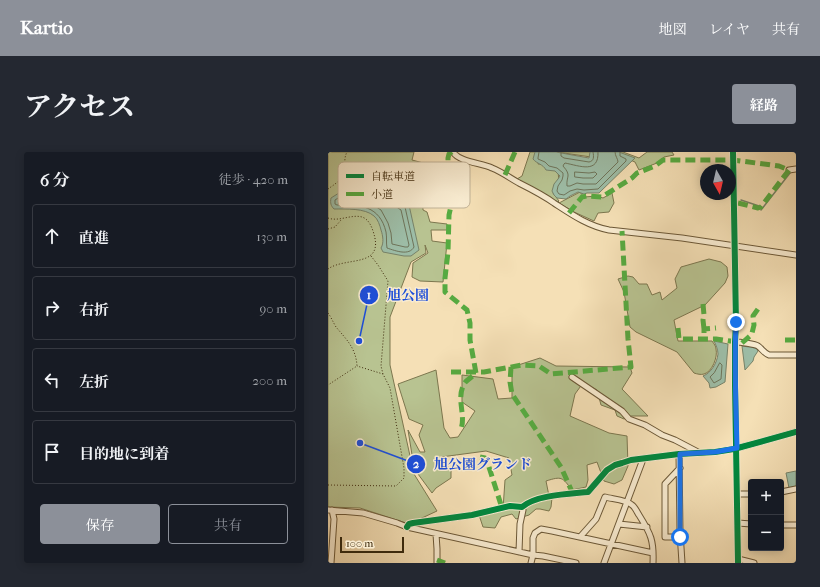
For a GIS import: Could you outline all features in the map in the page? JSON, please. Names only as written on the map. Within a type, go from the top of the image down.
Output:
[{"type":"street","points":[[453,152],[458,157],[492,167],[546,198],[568,213],[590,225],[599,228],[735,245],[796,255]]},
{"type":"street","points":[[733,152],[738,561],[743,559],[754,563]]},
{"type":"street","points":[[789,170],[796,168]]},
{"type":"street","points":[[735,343],[756,345],[765,354],[769,355],[796,356]]},
{"type":"street","points":[[572,377],[622,411],[629,419],[645,425],[662,435],[676,440],[699,452]]},
{"type":"street","points":[[407,527],[409,524],[413,523],[472,515],[510,506],[522,507],[529,502],[540,498],[588,492],[603,474],[615,465],[631,460],[699,452],[715,452],[737,448],[796,432]]},
{"type":"street","points":[[680,454],[680,537],[682,563]]},
{"type":"street","points":[[604,563],[642,459]]},
{"type":"street","points":[[680,468],[665,484],[665,537],[680,537]]},
{"type":"street","points":[[784,491],[796,489]]},
{"type":"street","points":[[738,494],[748,494]]},
{"type":"street","points":[[580,537],[596,519],[605,497],[627,502],[632,505],[647,527],[652,540],[653,563]]},
{"type":"street","points":[[520,552],[520,524],[523,510],[522,507]]},
{"type":"street","points":[[331,563],[334,519],[330,510],[363,513],[407,527],[436,534],[576,563]]},
{"type":"street","points":[[738,523],[748,524]]},
{"type":"street","points":[[619,524],[647,527]]},
{"type":"street","points":[[784,525],[796,525]]},
{"type":"street","points":[[531,563],[533,555],[532,538],[535,533],[541,530],[552,531],[653,553]]},
{"type":"street","points":[[436,534],[437,563]]},
{"type":"path","points":[[344,162],[347,152]]},
{"type":"path","points":[[328,189],[338,180]]},
{"type":"path","points":[[328,218],[342,219],[358,216],[364,218],[368,220],[373,230],[376,242],[375,250],[367,258],[332,266],[328,269]]},
{"type":"path","points":[[328,229],[335,227],[342,219]]},
{"type":"path","points":[[328,485],[396,486],[404,478],[404,468],[390,388],[381,366],[388,281],[378,265],[370,256]]},
{"type":"path","points":[[328,313],[336,326],[350,343],[356,360],[356,366]]},
{"type":"path","points":[[356,366],[383,374]]},
{"type":"path","points":[[328,385],[356,366]]},
{"type":"shaded area","points":[[328,152],[414,152],[412,160],[420,162],[338,162],[338,208],[423,208],[423,210],[427,212],[430,222],[447,224],[447,230],[431,230],[432,241],[447,243],[443,282],[420,281],[412,277],[413,263],[428,253],[425,245],[426,253],[411,262],[390,317],[390,365],[414,474],[437,511],[409,524],[360,508],[328,507]]},
{"type":"shaded area","points":[[530,152],[542,152],[538,164],[551,164],[558,171],[559,182],[553,193],[559,201],[557,203],[517,179],[522,176]]},
{"type":"shaded area","points":[[557,152],[611,152],[591,157]]},
{"type":"shaded area","points":[[611,152],[623,152],[639,158],[647,152],[672,152],[674,155],[664,157],[657,163],[639,170],[635,162]]},
{"type":"shaded area","points":[[580,192],[584,197],[597,196],[603,198],[612,193],[614,203],[609,212],[598,213],[594,221],[559,203]]},
{"type":"shaded area","points":[[709,259],[721,262],[727,267],[728,276],[725,283],[705,305],[674,320],[678,341],[712,341],[715,346],[716,356],[714,364],[707,373],[700,374],[694,373],[677,352],[636,332],[630,327],[624,292],[618,279],[628,276],[633,277],[639,284],[647,284],[652,295],[660,292],[662,300],[677,288],[675,279],[681,267]]},
{"type":"shaded area","points":[[540,358],[556,366],[630,367],[632,373],[622,389],[648,416],[631,416],[624,419],[617,416],[615,410],[601,405],[597,390],[583,383],[575,394],[570,416],[609,433],[627,436],[628,466],[622,480],[614,484],[604,481],[597,462],[587,465],[588,480],[586,487],[572,490],[564,480],[559,478],[546,481],[549,496],[552,498],[549,511],[536,509],[529,515],[516,519],[512,514],[501,517],[495,528],[483,527],[479,515],[503,509],[505,480],[512,475],[509,458],[486,451],[441,457],[451,471],[451,478],[436,488],[432,493],[418,474],[413,461],[408,430],[420,452],[425,452],[419,435],[423,425],[409,419],[398,384],[436,370],[444,428],[450,438],[458,437],[475,411],[462,402],[462,375],[493,379],[498,399],[512,398],[512,367]]},
{"type":"water","points":[[535,152],[556,152],[589,158],[590,152],[619,152],[635,158],[599,193],[584,194],[578,192],[566,199],[557,198],[554,195],[552,191],[554,184],[560,176],[555,171],[546,170],[535,161],[533,159]]},
{"type":"water","points":[[338,194],[338,208],[410,208],[419,250],[411,256],[383,252],[381,248],[383,237],[377,219],[370,213],[361,210],[334,209],[331,206],[331,198]]},
{"type":"water","points":[[714,341],[728,344],[725,382],[716,387],[710,388],[709,383],[703,376],[711,370],[716,361],[718,352]]},
{"type":"water","points":[[742,346],[756,348],[758,351],[753,361],[745,370]]},
{"type":"water","points":[[796,471],[796,486],[789,488],[786,473]]},
{"type":"waterway","points":[[761,210],[792,171]]},
{"type":"waterway","points":[[741,200],[759,206]]},
{"type":"marked path","points":[[448,162],[449,154],[452,152]]},
{"type":"marked path","points":[[505,175],[515,152]]},
{"type":"marked path","points":[[569,213],[582,197],[602,197],[632,178],[637,173],[655,166],[663,160],[733,160],[779,166],[789,170],[761,207],[758,208],[734,202]]},
{"type":"marked path","points":[[451,208],[445,292],[467,310],[470,323],[470,340],[476,373],[465,382],[462,390],[461,429]]},
{"type":"marked path","points":[[451,372],[484,372],[522,365],[539,366],[551,374],[631,367],[622,231]]},
{"type":"marked path","points":[[703,304],[704,329]]},
{"type":"marked path","points":[[742,343],[752,333],[754,325],[753,316],[758,309]]},
{"type":"marked path","points":[[678,328],[679,339],[716,339],[735,341]]},
{"type":"marked path","points":[[704,333],[704,329],[716,328]]},
{"type":"marked path","points":[[785,340],[796,340]]},
{"type":"marked path","points":[[511,367],[510,382],[512,394],[561,467],[573,494]]},
{"type":"marked path","points":[[480,457],[485,458],[488,464],[502,508]]},
{"type":"marked path","points":[[437,560],[445,563]]},
{"type":"cycle path","points":[[733,152],[738,563]]},
{"type":"cycle path","points":[[407,527],[409,524],[413,523],[472,515],[510,506],[522,507],[535,500],[562,494],[588,492],[607,470],[615,465],[631,460],[734,449],[796,432]]},
{"type":"place","name":"旭公園","points":[[359,341]]},
{"type":"place","name":"旭公園グランド","points":[[360,443]]},
{"type":"route","points":[[680,537],[680,454],[715,452],[737,448],[735,384],[736,322]]}]
